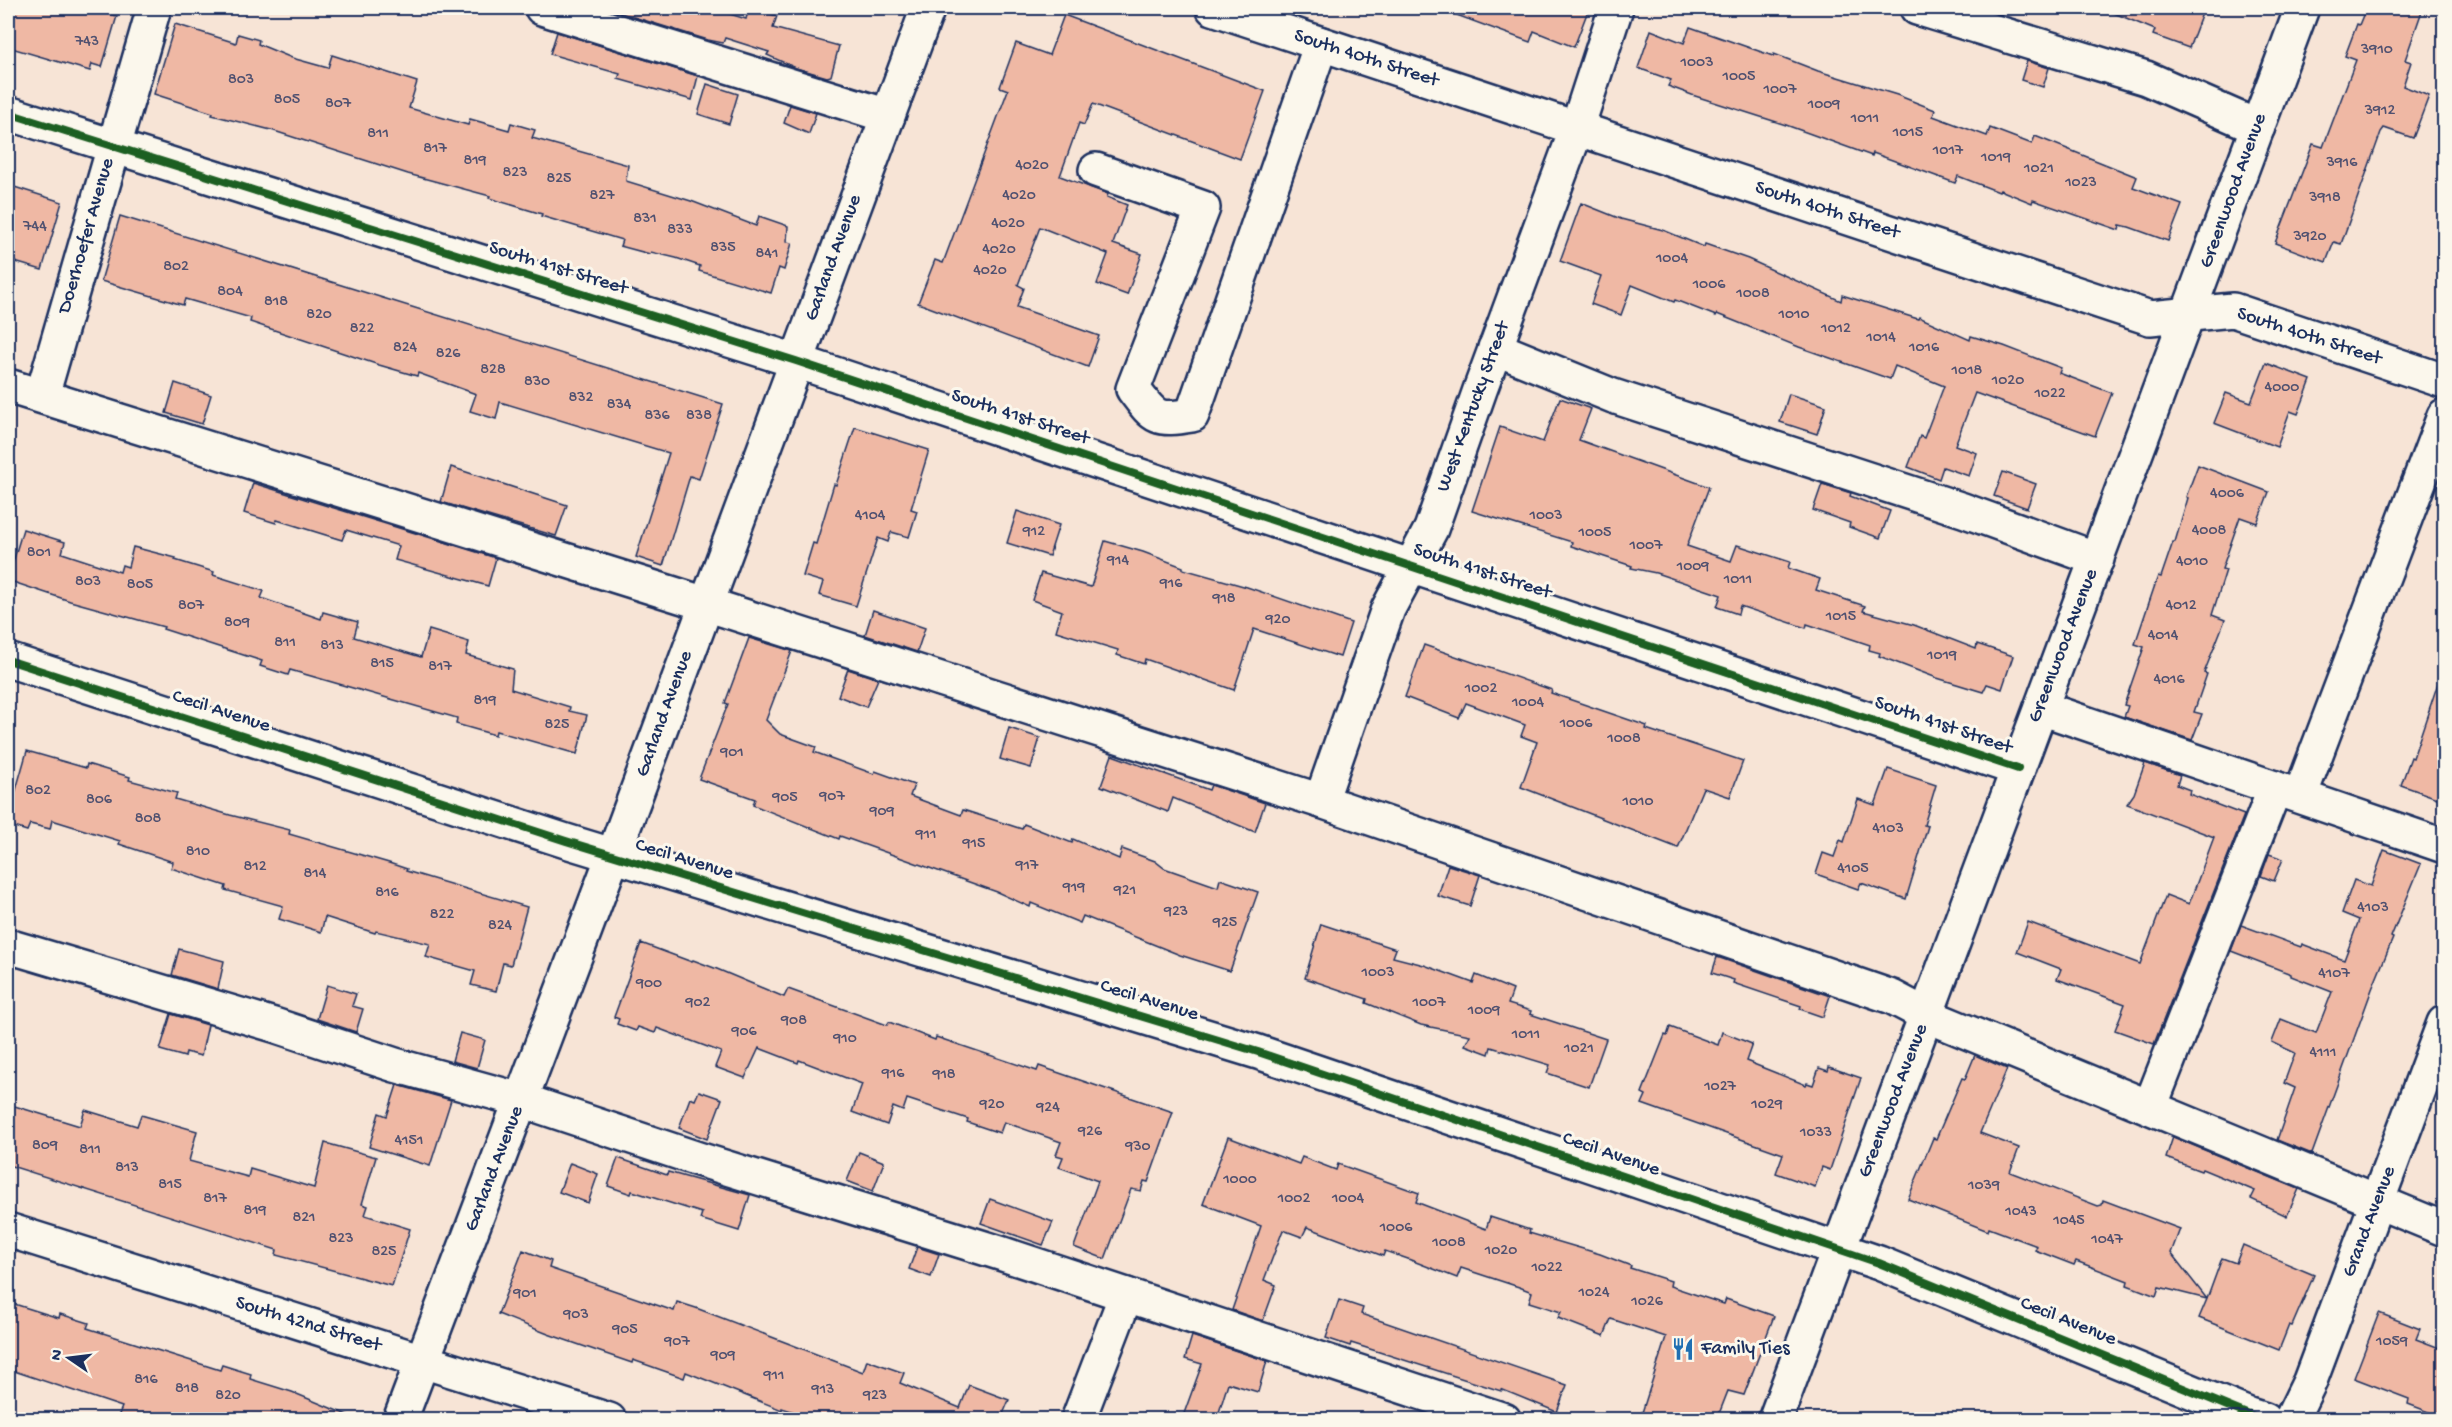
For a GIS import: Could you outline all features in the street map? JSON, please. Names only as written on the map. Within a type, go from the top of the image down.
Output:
[{"type":"street","name":"Doerhoefer Avenue","points":[[42,396],[154,8]]},
{"type":"street","points":[[542,8],[888,116]]},
{"type":"street","name":"Garland Avenue","points":[[400,1419],[613,855],[928,8]]},
{"type":"street","name":"South 40th Street","points":[[1213,8],[2150,318],[2233,310],[2445,381]]},
{"type":"street","name":"West Kentucky Street","points":[[1321,801],[1388,609],[1431,529],[1577,128],[1616,8]]},
{"type":"street","points":[[1917,8],[2146,78],[2258,127]]},
{"type":"street","name":"Greenwood Avenue","points":[[1775,1419],[2302,8]]},
{"type":"street","points":[[1096,170],[1203,208],[1133,389],[1152,414],[1168,419],[1192,415],[1321,44]]},
{"type":"street","name":"South 41st Street","points":[[8,113],[796,361],[2018,769]]},
{"type":"street","points":[[1495,348],[1613,396],[1963,510],[2097,558]]},
{"type":"street","points":[[8,386],[706,603],[1321,801],[1892,997],[1926,1015],[2445,1229]]},
{"type":"street","points":[[2151,1107],[2287,792],[2445,416]]},
{"type":"street","name":"Cecil Avenue","points":[[8,660],[613,855],[1246,1049],[1879,1263],[2249,1415],[2265,1419]]},
{"type":"street","points":[[2041,708],[2445,846]]},
{"type":"street","points":[[8,946],[274,1026],[394,1065],[520,1100],[1504,1419]]},
{"type":"street","name":"Grand Avenue","points":[[2291,1419],[2310,1381],[2445,1023]]},
{"type":"street","name":"South 42nd Street","points":[[8,1230],[609,1419]]},
{"type":"street","points":[[1078,1419],[1126,1295]]},
{"type":"building","points":[[16,8],[97,8],[96,11],[117,16],[102,67],[92,64],[90,71],[8,47],[8,38]]},
{"type":"building","points":[[612,8],[711,8],[746,19],[749,8],[777,16],[773,28],[839,46],[831,76],[827,77],[796,68],[767,55],[769,52],[725,38],[723,43],[708,40],[611,10]]},
{"type":"building","points":[[1443,8],[1589,8],[1574,47],[1534,31],[1530,42],[1443,10]]},
{"type":"building","points":[[2102,8],[2204,8],[2189,48],[2153,35],[2155,30]]},
{"type":"building","points":[[2366,8],[2423,8],[2405,60],[2411,62],[2403,86],[2429,96],[2413,138],[2384,128],[2381,132],[2341,244],[2334,242],[2326,262],[2275,243],[2313,144],[2323,147],[2356,60],[2345,56],[2357,24],[2359,25]]},
{"type":"building","points":[[1064,15],[1265,91],[1240,159],[1093,104],[1084,125],[1079,123],[1060,176],[1108,194],[1107,197],[1127,205],[1113,244],[1142,254],[1127,295],[1097,284],[1108,254],[1040,227],[1018,285],[1024,288],[1017,307],[1099,336],[1088,367],[918,303],[935,260],[943,263],[1008,90],[1000,87],[1016,43],[1049,55]]},
{"type":"building","points":[[175,24],[236,43],[238,34],[259,40],[258,44],[292,58],[328,68],[332,55],[417,82],[409,108],[468,125],[470,119],[509,130],[511,123],[535,130],[532,138],[628,165],[626,181],[691,201],[756,226],[759,216],[788,226],[787,242],[792,243],[784,270],[779,268],[771,293],[699,271],[700,266],[676,258],[620,246],[622,240],[541,216],[542,214],[489,198],[490,196],[408,174],[271,130],[212,115],[213,113],[154,94]]},
{"type":"building","points":[[1690,27],[1818,71],[1897,95],[1935,110],[1933,116],[1987,136],[1990,128],[2032,144],[2035,136],[2137,177],[2133,187],[2182,205],[2168,241],[2129,227],[2120,225],[2119,230],[2033,200],[2032,203],[2000,190],[1999,192],[1958,176],[1955,183],[1873,153],[1872,156],[1668,86],[1671,80],[1638,68],[1651,30],[1684,43]]},
{"type":"building","points":[[557,32],[698,76],[692,100],[618,79],[620,74],[550,54]]},
{"type":"building","points":[[2027,61],[2049,68],[2043,87],[2021,80]]},
{"type":"building","points":[[707,84],[738,94],[729,124],[698,114]]},
{"type":"building","points":[[790,105],[816,113],[809,134],[784,123]]},
{"type":"building","points":[[8,185],[62,202],[42,270],[8,260]]},
{"type":"building","points":[[1581,203],[1621,219],[1663,230],[1704,247],[1705,244],[1748,259],[1841,301],[1842,295],[1918,319],[1919,317],[1970,340],[1971,336],[2004,346],[2061,368],[2059,373],[2112,393],[2095,436],[1975,393],[1955,445],[1977,453],[1969,476],[1943,467],[1939,479],[1908,467],[1920,436],[1924,438],[1944,386],[1895,366],[1890,379],[1799,347],[1717,314],[1716,316],[1675,300],[1674,302],[1632,285],[1621,315],[1591,304],[1601,276],[1560,261]]},
{"type":"building","points":[[120,216],[723,404],[699,479],[690,476],[663,566],[636,557],[669,453],[500,402],[496,419],[470,411],[476,394],[418,373],[417,376],[379,365],[250,322],[251,318],[185,299],[183,305],[101,281]]},
{"type":"building","points":[[2266,363],[2311,380],[2298,414],[2290,411],[2277,447],[2214,423],[2226,393],[2251,402]]},
{"type":"building","points":[[175,383],[211,395],[202,424],[166,413]]},
{"type":"building","points":[[1789,394],[1826,406],[1817,434],[1780,422]]},
{"type":"building","points":[[1560,398],[1591,409],[1579,440],[1709,487],[1687,546],[1731,561],[1737,545],[1790,562],[1788,568],[1820,579],[1816,590],[1865,606],[1863,611],[1914,625],[1976,649],[1977,644],[2013,656],[2002,689],[1987,684],[1983,692],[1937,678],[1879,656],[1880,653],[1869,650],[1870,645],[1807,624],[1806,628],[1740,606],[1738,614],[1717,607],[1721,595],[1656,573],[1631,568],[1632,566],[1571,546],[1572,542],[1472,511],[1500,427],[1543,442]]},
{"type":"building","points":[[855,427],[929,450],[911,509],[917,511],[909,537],[891,532],[888,542],[878,538],[856,606],[819,595],[823,582],[803,576]]},
{"type":"building","points":[[2198,465],[2269,492],[2257,523],[2240,517],[2222,569],[2226,570],[2212,615],[2225,620],[2204,673],[2207,674],[2194,712],[2202,714],[2192,740],[2124,717],[2128,706],[2124,705],[2144,647],[2135,644],[2158,576],[2161,577],[2173,542],[2175,542],[2188,498],[2186,497]]},
{"type":"building","points":[[451,467],[567,505],[556,536],[441,502]]},
{"type":"building","points":[[2003,472],[2036,484],[2027,508],[1994,496]]},
{"type":"building","points":[[253,483],[496,558],[488,586],[395,560],[399,546],[346,530],[342,540],[277,520],[276,523],[244,513]]},
{"type":"building","points":[[1822,484],[1851,493],[1850,496],[1890,511],[1880,538],[1849,527],[1850,523],[1813,510]]},
{"type":"building","points":[[1017,511],[1059,525],[1049,556],[1007,543]]},
{"type":"building","points":[[23,529],[65,542],[62,553],[120,572],[122,565],[128,567],[133,547],[176,558],[175,560],[214,572],[213,575],[264,591],[261,598],[321,619],[323,612],[358,622],[354,637],[421,657],[429,630],[469,642],[466,655],[513,669],[511,689],[570,707],[569,711],[587,715],[577,754],[496,731],[495,735],[456,724],[457,718],[290,670],[288,675],[260,666],[262,661],[163,629],[164,627],[70,601],[10,581],[13,573],[10,572]]},
{"type":"building","points":[[1105,541],[1143,552],[1183,567],[1183,569],[1247,587],[1351,623],[1340,657],[1254,629],[1234,690],[1145,659],[1144,664],[1117,655],[1118,650],[1056,631],[1062,611],[1032,600],[1041,573],[1091,587]]},
{"type":"building","points":[[873,610],[925,628],[917,652],[865,635]]},
{"type":"building","points":[[749,638],[792,651],[766,720],[780,734],[816,747],[814,752],[874,774],[875,771],[914,785],[910,796],[961,815],[963,810],[1022,829],[1024,824],[1072,843],[1073,839],[1119,859],[1122,849],[1155,861],[1164,868],[1218,887],[1220,879],[1258,892],[1230,971],[1180,955],[1083,916],[1080,923],[1031,903],[1030,907],[997,892],[840,836],[839,839],[753,805],[755,799],[699,779],[728,704],[725,703]]},
{"type":"building","points":[[1424,645],[1552,690],[1551,693],[1647,726],[1646,729],[1743,761],[1730,797],[1703,788],[1678,848],[1521,787],[1537,742],[1521,736],[1525,725],[1466,703],[1459,718],[1405,697]]},
{"type":"building","points":[[848,669],[878,679],[866,707],[838,696]]},
{"type":"building","points":[[2440,677],[2445,678],[2445,801],[2401,785],[2411,757],[2413,758]]},
{"type":"building","points":[[1009,728],[1040,738],[1031,768],[1000,759]]},
{"type":"building","points":[[27,751],[86,768],[87,764],[130,777],[129,780],[177,793],[175,799],[290,830],[289,834],[527,907],[511,965],[503,963],[496,991],[471,985],[475,971],[426,957],[430,944],[376,931],[375,933],[325,917],[321,932],[279,919],[283,906],[225,890],[226,886],[171,868],[173,862],[119,844],[120,841],[52,820],[50,829],[30,824],[27,831],[8,825]]},
{"type":"building","points":[[1112,755],[1209,790],[1211,785],[1265,803],[1255,832],[1173,798],[1168,812],[1101,786]]},
{"type":"building","points":[[2145,763],[2180,775],[2177,785],[2190,790],[2189,794],[2244,815],[2154,1044],[2115,1030],[2125,1004],[2057,979],[2061,969],[2017,952],[2028,922],[2140,964],[2166,895],[2189,904],[2214,837],[2127,804],[2134,794]]},
{"type":"building","points":[[1888,769],[1936,785],[1924,825],[1928,826],[1906,899],[1861,883],[1858,889],[1816,874],[1823,853],[1834,857],[1840,840],[1844,842],[1858,799],[1875,805]]},
{"type":"building","points":[[2384,850],[2421,864],[2391,937],[2393,938],[2312,1154],[2277,1140],[2295,1088],[2284,1083],[2295,1053],[2272,1042],[2281,1019],[2316,1033],[2332,992],[2231,951],[2241,925],[2344,960],[2359,920],[2342,913],[2354,880],[2371,886]]},
{"type":"building","points":[[2269,854],[2283,859],[2274,881],[2261,876]]},
{"type":"building","points":[[1448,865],[1480,875],[1470,906],[1438,896]]},
{"type":"building","points":[[1321,924],[1396,949],[1393,957],[1424,965],[1473,983],[1476,975],[1513,990],[1508,1004],[1531,1011],[1530,1014],[1606,1039],[1589,1087],[1547,1073],[1550,1065],[1491,1047],[1489,1054],[1465,1045],[1470,1035],[1421,1025],[1366,1003],[1367,999],[1305,978]]},
{"type":"building","points":[[641,943],[717,969],[784,997],[788,989],[887,1025],[889,1022],[935,1040],[936,1037],[1037,1071],[1039,1066],[1173,1112],[1148,1182],[1144,1181],[1141,1191],[1131,1189],[1105,1259],[1074,1247],[1098,1181],[1059,1167],[1063,1157],[1056,1155],[1061,1142],[1004,1122],[1000,1133],[967,1122],[968,1119],[907,1099],[903,1111],[893,1107],[887,1125],[852,1112],[862,1084],[799,1060],[798,1063],[759,1048],[745,1078],[715,1067],[721,1052],[657,1028],[655,1033],[638,1027],[636,1031],[617,1024],[619,1019],[614,1017]]},
{"type":"building","points":[[179,949],[224,961],[218,989],[172,975]]},
{"type":"building","points":[[1717,957],[1830,996],[1823,1017],[1800,1009],[1801,1006],[1733,983],[1734,980],[1712,973]]},
{"type":"building","points":[[327,985],[356,994],[352,1006],[363,1009],[356,1032],[317,1019]]},
{"type":"building","points":[[171,1014],[208,1025],[201,1056],[186,1052],[185,1057],[160,1050]]},
{"type":"building","points":[[1670,1027],[1718,1045],[1722,1032],[1752,1044],[1746,1061],[1806,1085],[1807,1083],[1813,1085],[1819,1068],[1828,1071],[1829,1067],[1861,1078],[1830,1170],[1822,1167],[1815,1187],[1776,1173],[1783,1154],[1642,1104],[1646,1095],[1642,1093]]},
{"type":"building","points":[[460,1033],[485,1040],[477,1068],[452,1061]]},
{"type":"building","points":[[1975,1055],[2007,1069],[1980,1133],[2019,1148],[2010,1172],[2098,1206],[2102,1205],[2103,1200],[2180,1229],[2171,1253],[2207,1299],[2159,1287],[2156,1296],[2127,1285],[2128,1281],[2076,1261],[2074,1265],[2035,1250],[2037,1246],[1989,1228],[1988,1231],[1908,1199],[1933,1138],[1936,1139],[1962,1078],[1965,1079]]},
{"type":"building","points":[[397,1085],[451,1100],[430,1166],[369,1147],[379,1113],[387,1116]]},
{"type":"building","points":[[699,1091],[722,1099],[707,1139],[679,1128],[690,1098],[695,1100]]},
{"type":"building","points":[[8,1104],[80,1126],[85,1110],[137,1126],[141,1115],[197,1131],[189,1161],[248,1177],[250,1169],[314,1188],[325,1143],[376,1157],[362,1204],[368,1206],[365,1215],[410,1229],[392,1286],[276,1255],[277,1250],[8,1165]]},
{"type":"building","points":[[1228,1137],[1299,1164],[1302,1157],[1336,1170],[1338,1164],[1419,1193],[1416,1202],[1486,1229],[1490,1217],[1530,1230],[1529,1233],[1600,1254],[1631,1266],[1630,1268],[1671,1281],[1670,1286],[1724,1304],[1726,1299],[1774,1316],[1744,1395],[1728,1391],[1717,1419],[1640,1419],[1666,1337],[1611,1319],[1604,1336],[1558,1318],[1561,1312],[1529,1302],[1532,1292],[1519,1287],[1461,1268],[1457,1278],[1385,1251],[1383,1256],[1307,1227],[1302,1237],[1283,1230],[1264,1280],[1276,1285],[1263,1321],[1232,1310],[1261,1226],[1203,1204]]},
{"type":"building","points":[[2173,1137],[2299,1189],[2287,1216],[2251,1199],[2255,1191],[2202,1169],[2201,1171],[2166,1158]]},
{"type":"building","points":[[859,1152],[884,1162],[873,1191],[847,1181]]},
{"type":"building","points":[[618,1158],[667,1175],[668,1172],[750,1195],[739,1231],[700,1219],[702,1213],[632,1191],[631,1194],[608,1186]]},
{"type":"building","points":[[570,1163],[598,1174],[588,1203],[559,1192]]},
{"type":"building","points":[[990,1199],[1053,1222],[1043,1245],[981,1223]]},
{"type":"building","points":[[2243,1245],[2314,1275],[2279,1350],[2199,1318],[2222,1258],[2236,1263]]},
{"type":"building","points":[[917,1247],[939,1254],[931,1277],[909,1269]]},
{"type":"building","points":[[523,1250],[551,1261],[549,1268],[674,1311],[677,1302],[696,1308],[863,1372],[867,1360],[904,1373],[900,1383],[960,1408],[969,1385],[1009,1400],[1001,1419],[817,1419],[782,1408],[782,1410],[686,1372],[684,1378],[633,1360],[632,1363],[498,1314]]},
{"type":"building","points":[[1339,1300],[1363,1308],[1361,1314],[1567,1385],[1557,1412],[1501,1389],[1501,1391],[1351,1343],[1350,1346],[1326,1338]]},
{"type":"building","points":[[8,1302],[59,1318],[60,1314],[89,1323],[87,1328],[220,1370],[222,1365],[251,1374],[250,1379],[292,1392],[357,1419],[117,1419],[122,1407],[8,1369]]},
{"type":"building","points":[[2379,1313],[2420,1329],[2416,1339],[2445,1350],[2445,1404],[2440,1416],[2408,1404],[2409,1399],[2354,1378]]},
{"type":"building","points":[[1192,1336],[1267,1361],[1258,1392],[1228,1383],[1217,1419],[1182,1419],[1202,1364],[1185,1359]]},
{"type":"cycle path","points":[[8,113],[796,361],[2018,769]]},
{"type":"cycle path","points":[[8,660],[566,841],[1258,1052],[1879,1263],[2265,1420]]},
{"type":"place","name":"Family Ties","points":[[1683,1349]]}]
